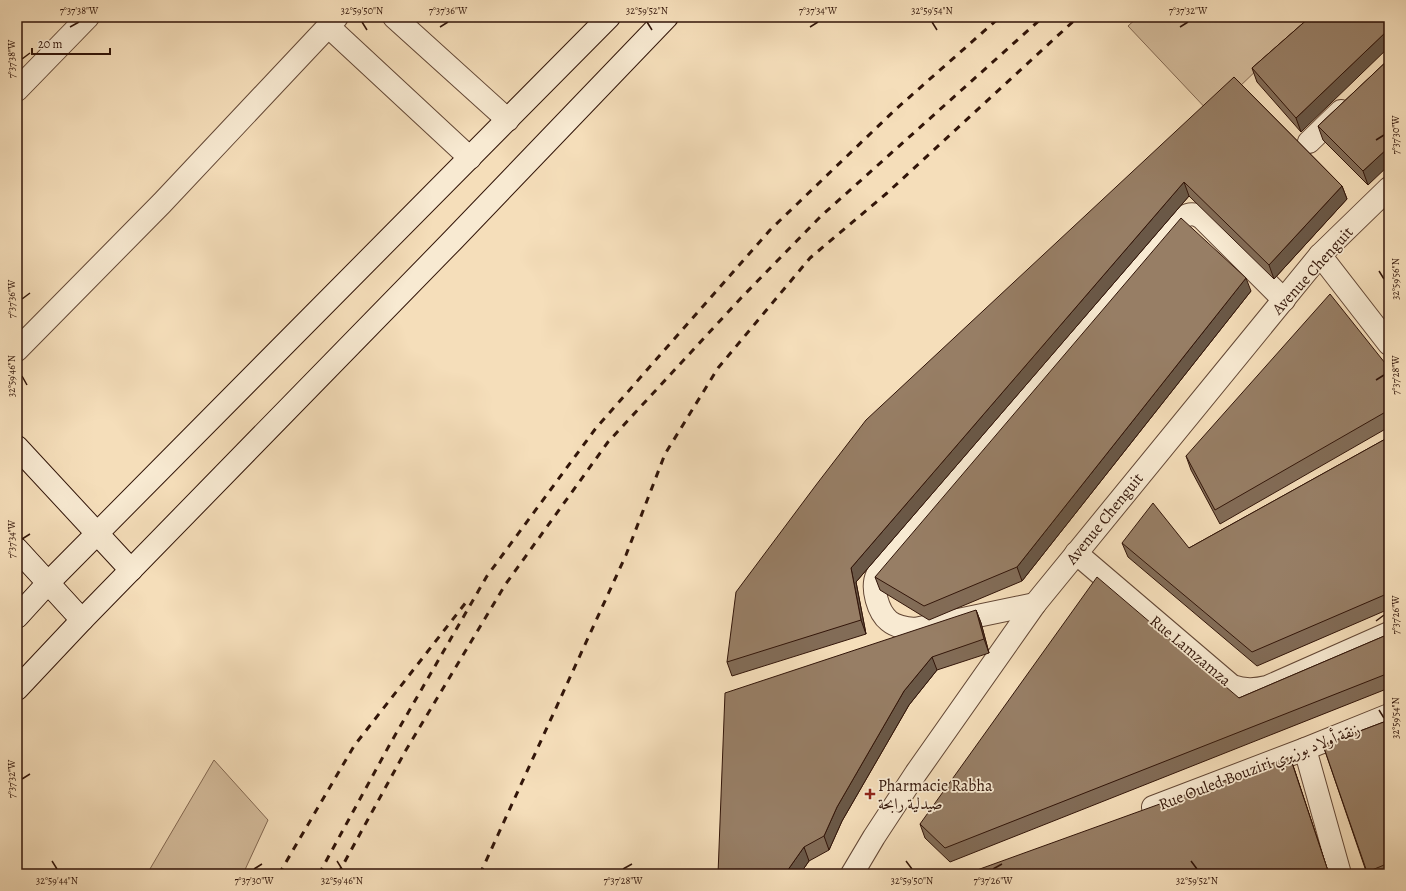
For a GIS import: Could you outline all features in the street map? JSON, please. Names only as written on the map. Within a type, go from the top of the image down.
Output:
[{"type":"street","points":[[17,90],[88,17]]},
{"type":"street","points":[[394,17],[508,120]]},
{"type":"street","points":[[17,618],[48,583],[97,533],[609,17]]},
{"type":"street","points":[[17,689],[82,620],[453,240],[667,17]]},
{"type":"street","points":[[17,350],[162,203],[333,22],[470,158]]},
{"type":"street","points":[[1309,142],[1355,98]]},
{"type":"street","name":"Avenue Chenguit","points":[[852,874],[874,837],[916,773],[1035,604],[1320,255],[1389,188]]},
{"type":"street","points":[[1035,604],[915,630],[901,627],[888,620],[878,605],[874,590],[876,576],[888,555],[902,537],[1181,218],[1188,214],[1195,214],[1202,218],[1284,300]]},
{"type":"street","points":[[1320,255],[1389,344]]},
{"type":"street","points":[[17,447],[131,570]]},
{"type":"street","points":[[17,549],[82,620]]},
{"type":"street","name":"Rue Lamzamza","points":[[1076,553],[1232,686],[1241,689],[1252,690],[1267,687],[1389,633]]},
{"type":"street","name":"Rue Ouled Bouziri زنقة أولاد بوزيري","points":[[1135,814],[1389,715]]},
{"type":"street","points":[[1304,749],[1340,874]]},
{"type":"shaded area","points":[[1138,17],[1312,17],[1211,114],[1128,26]]},
{"type":"shaded area","points":[[214,760],[268,820],[243,874],[147,874]]},
{"type":"building","points":[[1310,17],[1389,17],[1389,29],[1296,118],[1252,68]]},
{"type":"building","points":[[1389,59],[1389,147],[1363,171],[1318,126]]},
{"type":"building","points":[[1234,77],[1342,186],[1269,265],[1184,182],[851,568],[861,620],[727,662],[736,592],[866,420]]},
{"type":"building","points":[[1181,218],[1246,278],[1017,567],[924,606],[875,577]]},
{"type":"building","points":[[1330,294],[1389,368],[1389,410],[1215,510],[1186,456]]},
{"type":"building","points":[[1389,437],[1389,593],[1252,652],[1122,543],[1153,503],[1189,548]]},
{"type":"building","points":[[1097,577],[1239,698],[1389,634],[1389,673],[945,848],[920,824]]},
{"type":"building","points":[[976,610],[984,639],[932,657],[904,691],[837,807],[824,836],[804,847],[785,874],[718,874],[725,693]]},
{"type":"building","points":[[1389,720],[1389,863],[1367,872],[1323,745]]},
{"type":"building","points":[[1290,757],[1329,874],[966,874]]},
{"type":"railway","points":[[319,874],[390,744],[487,576],[596,428],[770,230],[896,109],[1000,17]]},
{"type":"railway","points":[[338,874],[406,750],[505,585],[608,442],[741,298],[820,217],[1043,17]]},
{"type":"railway","points":[[480,874],[626,555],[665,454],[718,368],[810,258],[887,193],[1078,17]]},
{"type":"railway","points":[[279,874],[354,746],[467,601]]},
{"type":"place","name":"Pharmacie Rabha صيدلية رابحة","points":[[870,794]]}]
